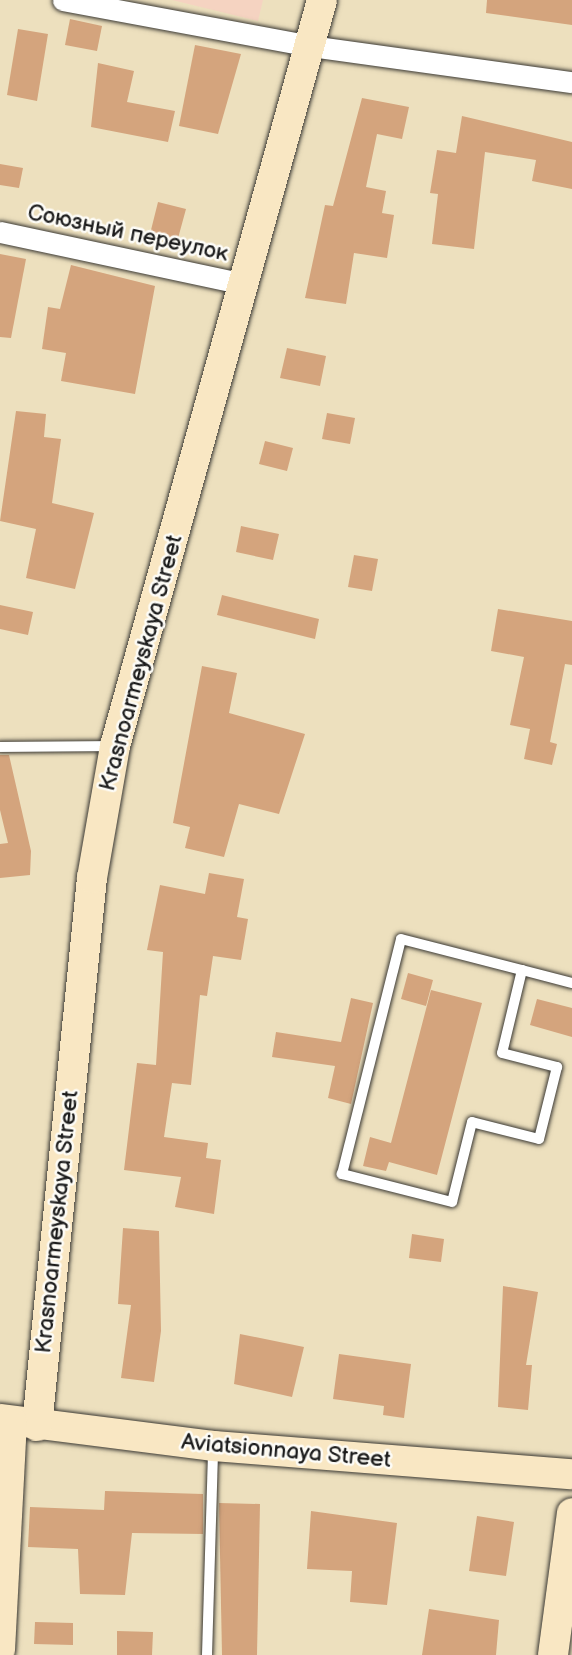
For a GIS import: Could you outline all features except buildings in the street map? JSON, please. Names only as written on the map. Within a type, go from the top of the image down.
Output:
[{"type":"street","points":[[63,0],[311,46],[572,82]]},
{"type":"street","name":"Krasnoarmeyskaya Street","points":[[0,1650],[16,1422],[92,878],[115,746],[322,0]]},
{"type":"street","name":"Союзный переулок","points":[[0,232],[245,284]]},
{"type":"street","name":"Aviatsionnaya Street","points":[[16,1422],[213,1446],[572,1474]]},
{"type":"street","points":[[552,1655],[572,1513]]},
{"type":"lane","points":[[0,747],[115,746]]},
{"type":"lane","points":[[522,970],[502,1053],[557,1067],[539,1139],[472,1122],[452,1202],[341,1174],[401,939],[522,970],[572,983]]},
{"type":"lane","points":[[207,1655],[213,1446]]},
{"type":"shaded area","points":[[172,0],[263,0],[258,21]]}]
